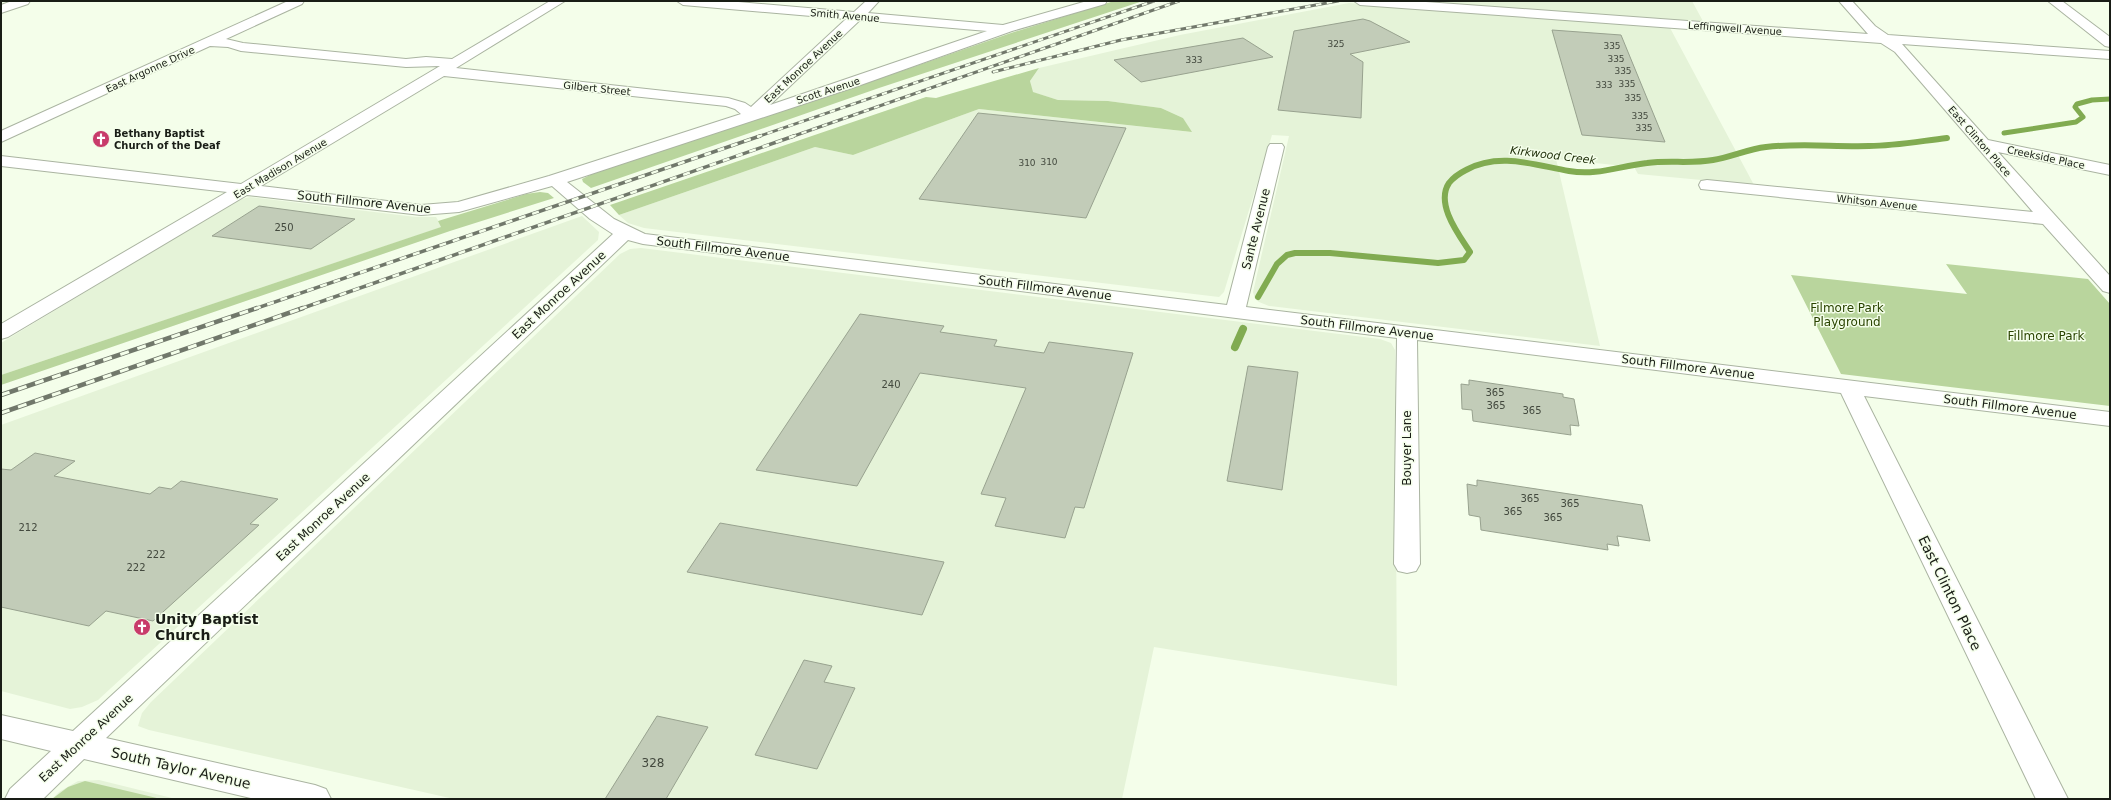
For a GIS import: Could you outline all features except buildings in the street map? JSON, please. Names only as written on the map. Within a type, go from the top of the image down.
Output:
[{"type":"street","points":[[1,9],[24,1]]},
{"type":"street","name":"East Argonne Drive","points":[[1,137],[298,1]]},
{"type":"street","name":"East Madison Avenue","points":[[1,333],[559,1]]},
{"type":"street","name":"Smith Avenue","points":[[683,1],[1007,28]]},
{"type":"street","name":"East Monroe Avenue","points":[[751,115],[873,1]]},
{"type":"street","name":"Scott Avenue","points":[[555,180],[850,84],[1007,28],[1101,1]]},
{"type":"street","name":"Leffingwell Avenue","points":[[1360,1],[2110,55]]},
{"type":"street","name":"East Clinton Place","points":[[1845,1],[1870,29],[1900,49],[2048,219],[2110,287]]},
{"type":"street","points":[[2054,1],[2110,43]]},
{"type":"street","name":"Gilbert Street","points":[[209,42],[230,44],[241,47],[406,63],[426,61],[446,67],[728,102],[740,106],[751,115]]},
{"type":"street","name":"Creekside Place","points":[[1982,144],[2110,170]]},
{"type":"street","name":"Sante Avenue","points":[[1235,311],[1276,147]]},
{"type":"street","name":"South Fillmore Avenue","points":[[1,161],[420,210],[439,210],[459,207],[555,180],[612,227],[624,234],[643,239],[2110,419]]},
{"type":"street","name":"Whitson Avenue","points":[[1707,185],[2048,219]]},
{"type":"street","name":"East Monroe Avenue","points":[[21,799],[624,234]]},
{"type":"street","name":"Bouyer Lane","points":[[1407,333],[1407,564]]},
{"type":"street","name":"East Clinton Place","points":[[1849,387],[2052,799]]},
{"type":"street","name":"South Taylor Avenue","points":[[1,727],[315,799]]},
{"type":"shaded area","points":[[1443,1],[1692,1],[1704,23],[1443,5]]},
{"type":"shaded area","points":[[1349,3],[1669,26],[1754,185],[1638,174],[1634,167],[1556,159],[1600,346],[1269,306],[1259,302],[1255,299],[1253,292],[1289,136],[1272,135],[1224,292],[1219,297],[644,228],[628,223],[619,215],[815,147],[853,155],[979,109],[1191,132],[1183,118],[1161,108],[1108,101],[1058,100],[1032,92],[1030,81],[1039,68],[1180,35]]},
{"type":"shaded area","points":[[250,197],[416,217],[436,217],[442,227],[1,375],[1,343],[238,200]]},
{"type":"shaded area","points":[[582,216],[599,232],[598,240],[98,700],[82,707],[70,709],[1,691],[1,425]]},
{"type":"shaded area","points":[[641,248],[1380,339],[1391,343],[1395,350],[1397,686],[1154,647],[1122,799],[454,799],[149,730],[138,726],[142,713],[151,702],[620,254],[630,249]]},
{"type":"shaded area","points":[[99,780],[176,799],[52,799],[59,792],[78,781]]},
{"type":"green space","points":[[1114,1],[1143,1],[879,88],[591,188],[583,182],[582,179],[602,169],[835,94],[1011,33]]},
{"type":"green space","points":[[1039,68],[1030,81],[1033,92],[1058,100],[1108,101],[1161,108],[1183,118],[1192,132],[979,109],[853,155],[815,147],[619,215],[610,205],[926,97],[936,98]]},
{"type":"green space","points":[[540,192],[548,193],[554,198],[450,231],[1,385],[1,375],[441,227],[438,221],[526,194]]},
{"type":"green space","name":"Fillmore Park","points":[[1946,264],[2088,279],[2110,304],[2110,406],[1841,374],[1791,275],[1967,294]]},
{"type":"green space","points":[[85,781],[161,799],[52,799],[68,787]]},
{"type":"waterway","name":"Kirkwood Creek","points":[[2004,133],[2076,122],[2083,117],[2075,107],[2077,104],[2092,100],[2110,99]]},
{"type":"waterway","name":"Kirkwood Creek","points":[[1258,297],[1277,264],[1287,255],[1295,253],[1330,253],[1438,263],[1464,260],[1470,252],[1450,219],[1445,200],[1445,191],[1449,183],[1455,177],[1478,165],[1504,161],[1530,163],[1569,171],[1589,172],[1655,162],[1696,162],[1713,160],[1766,147],[1792,145],[1879,146],[1947,138]]},
{"type":"waterway","name":"Kirkwood Creek","points":[[1235,347],[1243,329]]},
{"type":"railway","points":[[757,137],[1154,1]]},
{"type":"railway","points":[[791,137],[1179,1]]},
{"type":"railway","points":[[993,72],[1121,40],[1338,1]]},
{"type":"railway","points":[[254,309],[760,136]]},
{"type":"railway","points":[[300,309],[794,136]]},
{"type":"railway","points":[[1,395],[257,308]]},
{"type":"railway","points":[[1,413],[303,308]]},
{"type":"place","name":"Bethany Baptist Church of the Deaf","points":[[101,139]]},
{"type":"place","name":"Unity Baptist Church","points":[[142,627]]},
{"type":"park label","name":"Filmore Park Playground","points":[[1847,315]]}]
